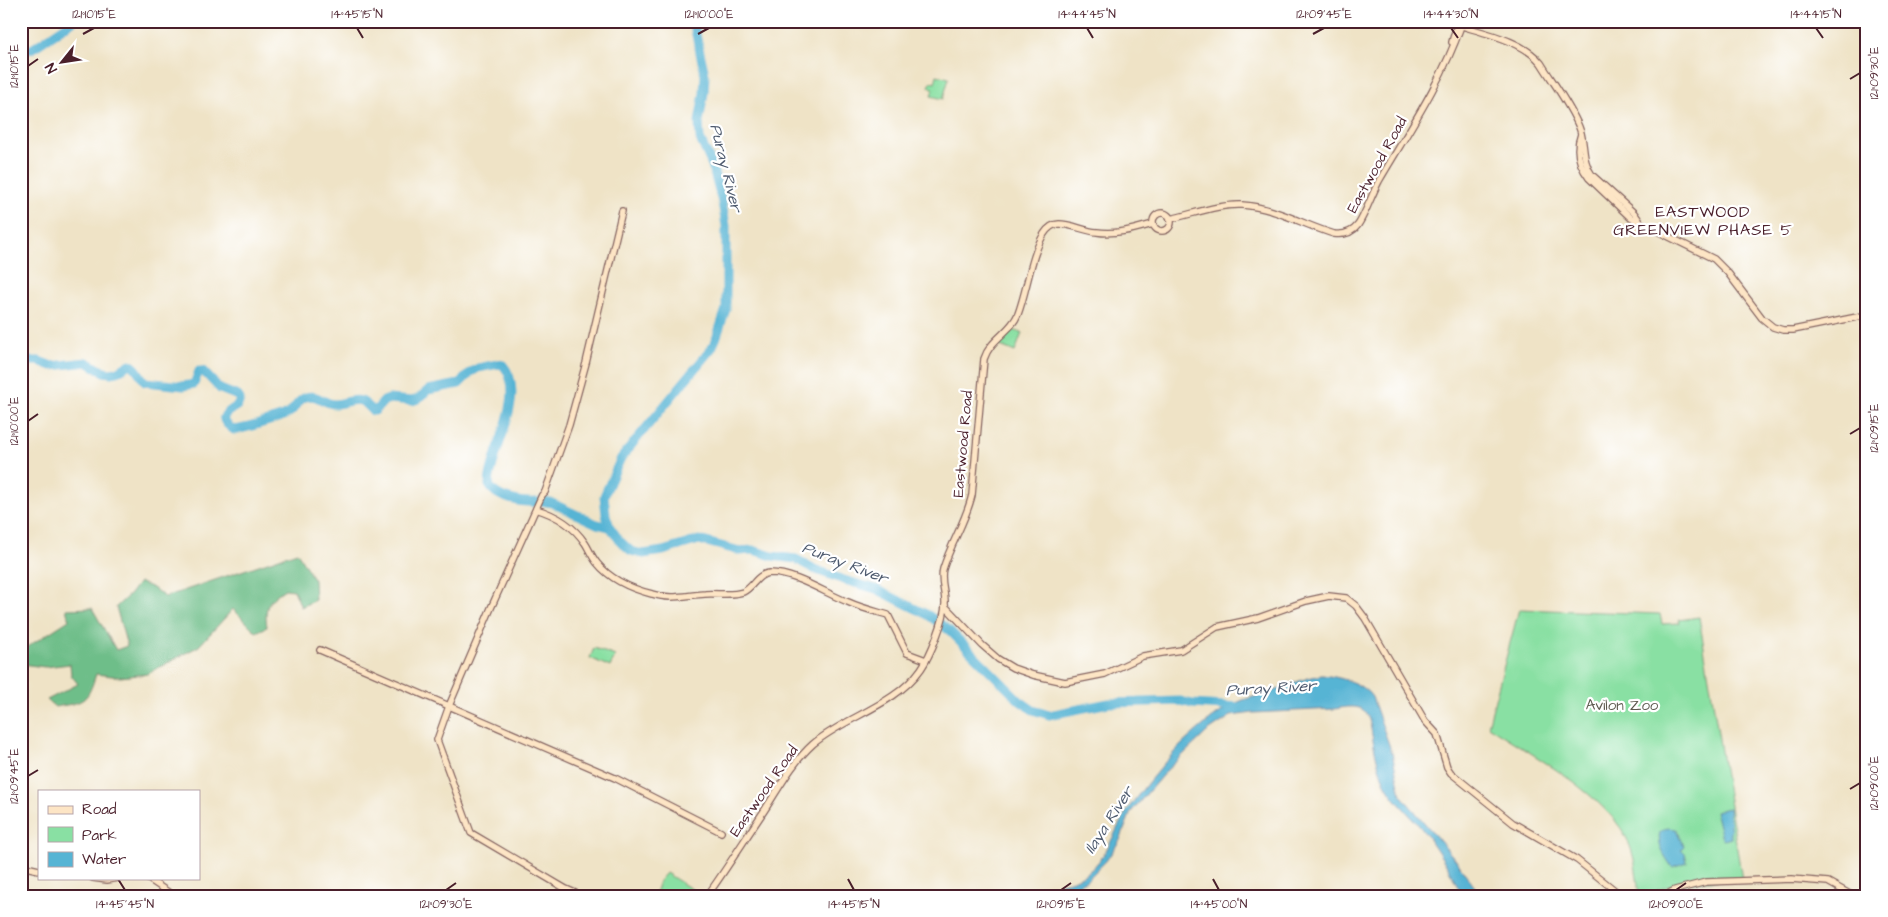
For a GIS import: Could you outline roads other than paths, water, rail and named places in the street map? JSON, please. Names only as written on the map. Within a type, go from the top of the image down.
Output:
[{"type":"street","points":[[1446,21],[1519,45],[1535,56],[1574,118],[1581,134],[1578,142],[1578,157],[1583,171],[1631,218],[1639,220],[1714,259],[1728,273],[1762,318],[1773,327],[1793,330],[1867,315]]},
{"type":"street","name":"Eastwood Road","points":[[1170,219],[1242,205],[1262,208],[1334,234],[1344,234],[1353,230],[1359,224],[1374,191],[1436,85],[1459,26]]},
{"type":"street","points":[[582,896],[566,889],[471,833],[438,745],[438,735],[521,538],[545,492],[569,425],[622,210]]},
{"type":"street","points":[[1160,213],[1166,214],[1170,219],[1170,226],[1163,231],[1156,229],[1153,224],[1154,218],[1160,213]]},
{"type":"street","name":"Eastwood Road","points":[[707,896],[784,779],[800,758],[814,744],[833,730],[902,689],[916,675],[926,660],[945,609],[942,582],[943,570],[970,507],[984,359],[988,348],[1016,318],[1041,238],[1049,228],[1057,224],[1099,233],[1108,233],[1153,224]]},
{"type":"street","points":[[536,509],[551,514],[572,527],[585,543],[597,563],[618,580],[644,592],[673,597],[736,593],[745,591],[759,576],[765,574],[771,573],[790,577],[849,603],[888,615],[907,653],[926,660]]},
{"type":"street","points":[[945,609],[998,659],[1013,668],[1033,675],[1065,682],[1105,674],[1143,656],[1181,650],[1217,627],[1258,618],[1306,601],[1329,596],[1346,598],[1352,601],[1365,618],[1425,721],[1437,734],[1447,767],[1451,773],[1513,823],[1576,860],[1622,896]]},
{"type":"street","points":[[320,650],[631,786],[722,832]]},
{"type":"street","points":[[21,866],[38,870]]},
{"type":"street","points":[[1664,896],[1686,886],[1706,882],[1791,879],[1828,882],[1853,896]]},
{"type":"street","points":[[151,880],[174,896]]},
{"type":"water","points":[[1322,675],[1336,677],[1356,684],[1372,697],[1392,753],[1401,795],[1455,859],[1481,896],[1463,896],[1433,844],[1393,796],[1380,771],[1366,713],[1360,708],[1352,707],[1231,716],[1207,732],[1166,771],[1131,812],[1120,840],[1106,861],[1087,880],[1052,896],[1022,896],[1031,893],[1045,894],[1050,892],[1060,883],[1075,879],[1096,865],[1128,809],[1146,785],[1179,747],[1213,718],[1240,701]]},
{"type":"water","points":[[1729,808],[1731,838],[1724,840],[1715,811]]},
{"type":"water","points":[[1668,828],[1676,829],[1684,846],[1681,849],[1685,853],[1687,862],[1672,867],[1659,842],[1660,832]]},
{"type":"waterway","name":"Puray River","points":[[21,51],[32,49],[73,21]]},
{"type":"waterway","name":"Puray River","points":[[693,21],[705,75],[699,122],[700,139],[712,165],[726,226],[726,309],[712,348],[621,458],[604,496],[606,515],[610,527],[620,541],[631,551],[643,554],[663,551],[699,540],[740,551],[753,550],[772,556],[796,559],[814,569],[876,589],[928,615],[950,631],[1020,701],[1033,710],[1049,715],[1109,703],[1181,701],[1192,704],[1239,707]]},
{"type":"waterway","points":[[21,361],[39,361],[52,366],[87,362],[104,372],[110,373],[117,372],[130,364],[145,382],[183,386],[194,384],[199,371],[203,371],[220,389],[238,396],[240,399],[238,405],[224,416],[225,422],[234,430],[285,415],[301,400],[310,396],[317,397],[331,404],[358,400],[375,411],[384,401],[389,399],[412,401],[418,399],[428,390],[459,384],[478,368],[498,364],[503,365],[510,377],[512,392],[506,424],[495,456],[489,485],[492,490],[503,497],[517,501],[536,502]]},
{"type":"waterway","points":[[542,501],[552,503],[597,524],[610,527]]},
{"type":"district","name":"EASTWOOD GREENVIEW PHASE 5","points":[[1703,221]]},
{"type":"park label","name":"Avilon Zoo","points":[[1622,705]]},
{"type":"water label","name":"Ilaya River","points":[[1109,820]]}]
